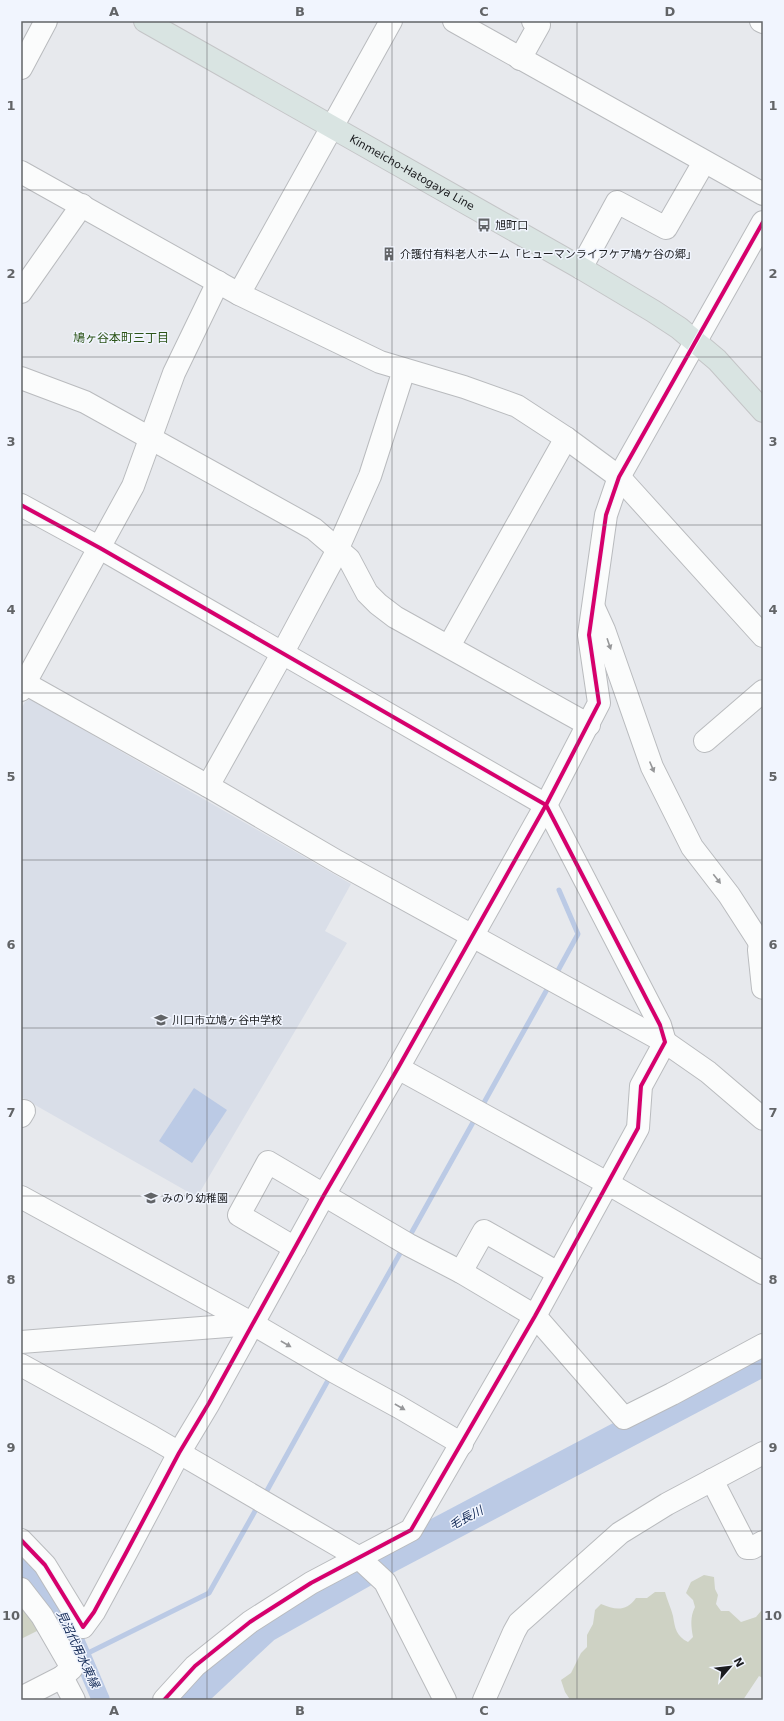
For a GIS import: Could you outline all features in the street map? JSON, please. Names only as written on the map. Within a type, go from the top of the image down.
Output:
[{"type":"main road","name":"Kinmeicho-Hatogaya Line","points":[[145,21],[581,268],[653,311],[696,341],[717,360],[763,411]]},
{"type":"street","points":[[21,68],[46,21]]},
{"type":"street","points":[[239,294],[391,21]]},
{"type":"street","points":[[454,21],[763,194]]},
{"type":"street","points":[[520,59],[539,25],[533,21]]},
{"type":"street","points":[[581,268],[617,202],[666,228],[704,162]]},
{"type":"street","points":[[21,172],[239,294],[380,362],[464,387],[517,406],[566,438],[619,477],[763,636]]},
{"type":"street","points":[[21,292],[82,205]]},
{"type":"street","points":[[21,1540],[45,1565],[83,1627],[94,1612],[131,1545],[178,1453],[253,1324],[324,1195],[398,1068],[546,805],[589,725],[599,703],[589,635],[606,515],[619,477],[763,222]]},
{"type":"street","points":[[218,282],[174,373],[133,486],[100,548],[22,685],[208,786],[338,862],[665,1042],[708,1072],[763,1119]]},
{"type":"street","points":[[208,786],[282,654],[338,549],[370,476],[404,370]]},
{"type":"street","points":[[21,378],[85,402],[314,529],[349,559],[367,593],[378,604],[396,617],[589,725]]},
{"type":"street","points":[[449,646],[566,438]]},
{"type":"street","points":[[21,505],[100,548],[546,805],[660,1025],[665,1042],[641,1086],[638,1128],[535,1316],[411,1530],[311,1583],[250,1622],[196,1666],[164,1700]]},
{"type":"street","points":[[594,608],[604,630],[655,773],[692,847],[729,895],[761,944],[759,950],[763,988]]},
{"type":"street","points":[[705,741],[763,691]]},
{"type":"street","points":[[398,1068],[607,1183],[763,1273]]},
{"type":"street","points":[[295,1248],[239,1215],[268,1162],[409,1245],[461,1272],[535,1316],[624,1418],[763,1345]]},
{"type":"street","points":[[21,1197],[253,1324],[462,1444]]},
{"type":"street","points":[[461,1272],[484,1231],[558,1273]]},
{"type":"street","points":[[21,1342],[253,1324]]},
{"type":"street","points":[[21,1365],[178,1453],[358,1557],[385,1582],[445,1700]]},
{"type":"street","points":[[484,1700],[519,1623],[620,1533],[667,1504],[763,1453]]},
{"type":"street","points":[[712,1480],[747,1548],[752,1548],[763,1542]]},
{"type":"street","points":[[21,1589],[42,1616],[72,1668],[62,1677],[21,1698]]},
{"type":"street","points":[[62,1677],[74,1700]]},
{"type":"shaded area","name":"川口市立鳩ヶ谷中学校","points":[[30,699],[351,884],[325,931],[347,943],[197,1197],[21,1097],[21,709],[25,702]]},
{"type":"shaded area","points":[[704,1575],[714,1577],[715,1589],[718,1595],[716,1604],[721,1611],[729,1611],[741,1622],[756,1617],[761,1611],[763,1611],[763,1678],[759,1676],[743,1700],[567,1700],[569,1698],[565,1692],[561,1680],[571,1673],[581,1653],[587,1647],[587,1635],[593,1624],[595,1610],[601,1604],[611,1608],[624,1608],[632,1603],[636,1598],[647,1598],[655,1592],[665,1592],[677,1631],[684,1640],[688,1642],[693,1637],[691,1622],[695,1607],[693,1600],[686,1593],[691,1582]]},
{"type":"shaded area","points":[[21,1599],[41,1629],[21,1639]]},
{"type":"water","points":[[194,1088],[227,1110],[192,1163],[159,1141]]},
{"type":"waterway","points":[[555,976],[578,934],[559,890]]},
{"type":"waterway","points":[[481,1108],[550,984]]},
{"type":"waterway","points":[[408,1239],[476,1117]]},
{"type":"waterway","points":[[336,1367],[403,1248]]},
{"type":"waterway","name":"毛長川","points":[[188,1700],[265,1628],[391,1557],[763,1361]]},
{"type":"waterway","points":[[264,1496],[331,1375]]},
{"type":"waterway","points":[[82,1656],[209,1593],[259,1504]]},
{"type":"waterway","name":"見沼代用水東縁","points":[[21,1564],[54,1601],[74,1637],[101,1700]]},
{"type":"cycle path","points":[[21,1540],[45,1565],[83,1627],[94,1612],[179,1453],[209,1403],[324,1195],[398,1068],[546,805],[599,703],[589,635],[606,515],[619,477],[763,222]]},
{"type":"cycle path","points":[[21,505],[100,548],[546,805],[660,1025],[665,1042],[641,1086],[638,1128],[535,1316],[411,1530],[311,1583],[250,1622],[195,1666],[164,1700]]},
{"type":"place","name":"旭町口","points":[[484,225]]},
{"type":"place","name":"介護付有料老人ホーム「ヒューマンライフケア鳩ケ谷の郷」","points":[[389,254]]},
{"type":"place","name":"川口市立鳩ヶ谷中学校","points":[[161,1020]]},
{"type":"place","name":"みのり幼稚園","points":[[151,1198]]},
{"type":"district","name":"鳩ヶ谷本町三丁目","points":[[121,338]]}]
